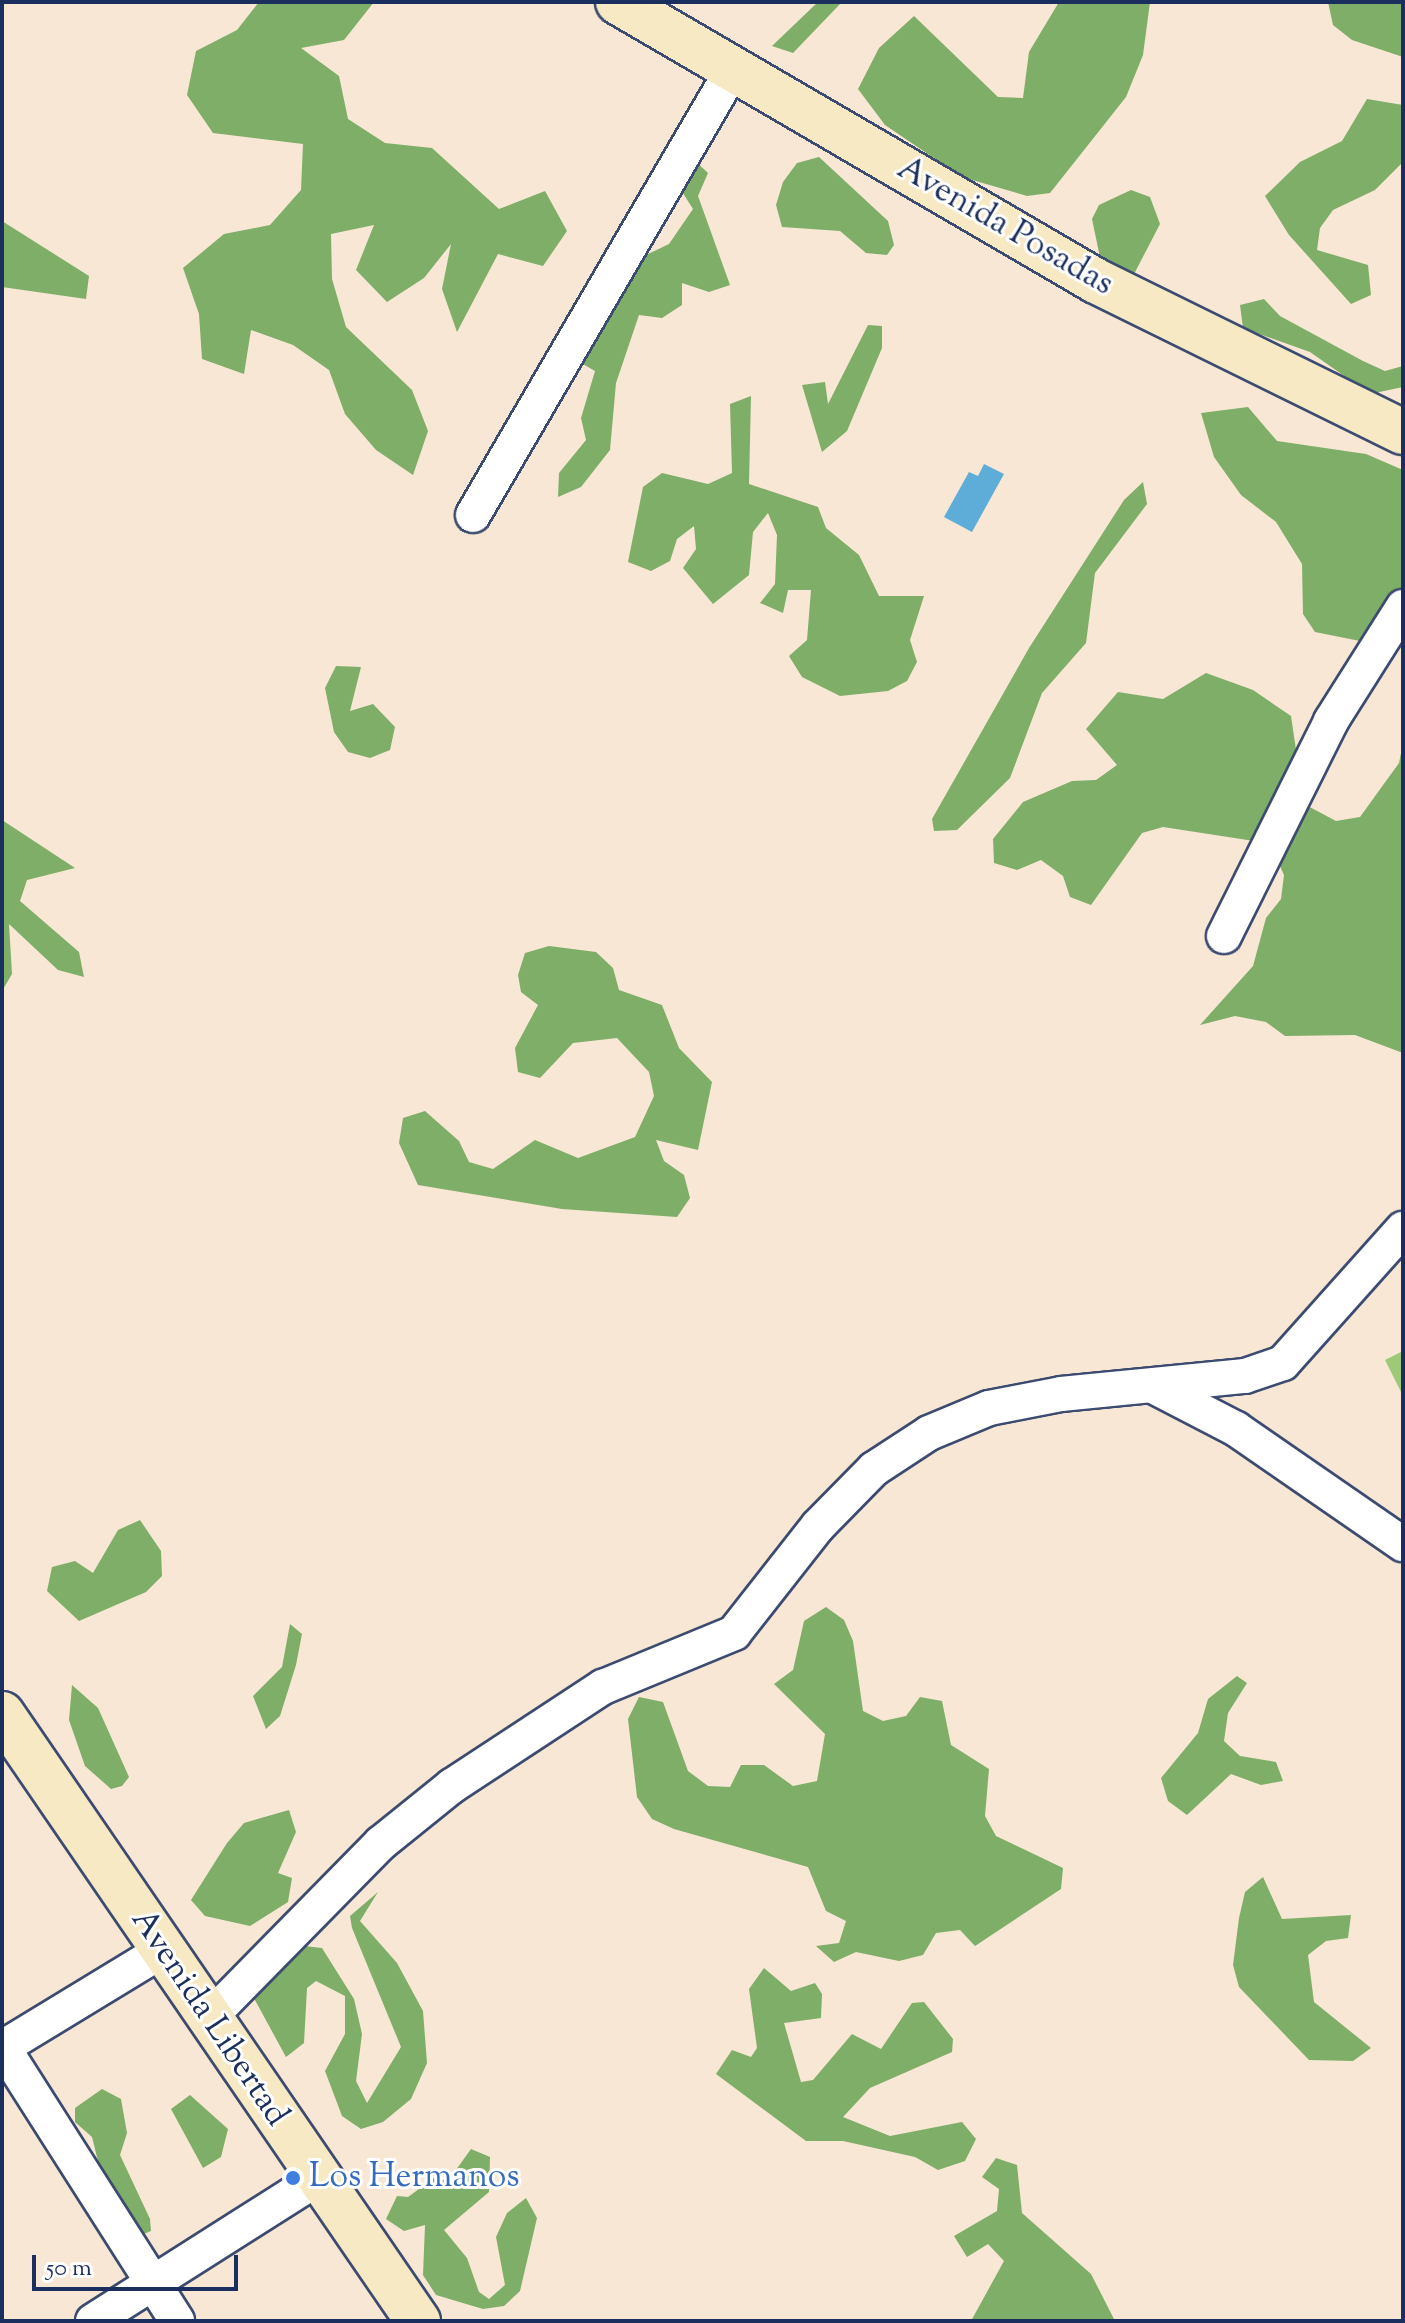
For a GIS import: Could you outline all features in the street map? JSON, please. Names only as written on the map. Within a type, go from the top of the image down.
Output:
[{"type":"street","name":"Avenida Posadas","points":[[618,2],[1096,281],[1403,432]]},
{"type":"street","points":[[473,515],[733,69]]},
{"type":"street","points":[[1224,936],[1331,721],[1403,607]]},
{"type":"street","points":[[209,2018],[381,1843],[452,1786],[603,1687],[734,1633],[818,1526],[885,1462],[989,1408],[1245,1376],[1283,1363],[1403,1229]]},
{"type":"street","points":[[1155,1387],[1236,1429],[1403,1544]]},
{"type":"street","name":"Avenida Libertad","points":[[2,1714],[418,2321]]},
{"type":"street","points":[[163,1950],[2,2047],[177,2321]]},
{"type":"street","points":[[93,2321],[318,2178]]},
{"type":"green space","points":[[259,2],[374,2],[344,40],[301,48],[339,76],[348,119],[385,143],[432,148],[499,209],[545,191],[567,231],[543,266],[498,254],[457,332],[442,289],[451,244],[424,278],[387,302],[356,270],[374,225],[331,234],[332,279],[346,327],[412,390],[428,431],[413,475],[376,450],[345,414],[329,370],[293,345],[251,330],[244,374],[202,359],[199,314],[183,268],[224,234],[270,225],[301,190],[303,144],[213,133],[187,95],[196,51],[237,30]]},
{"type":"green space","points":[[818,2],[842,2],[793,53],[772,46]]},
{"type":"green space","points":[[1059,2],[1150,2],[1143,55],[1126,97],[1050,193],[1027,196],[962,177],[885,125],[858,89],[879,48],[914,16],[998,97],[1023,98],[1029,52]]},
{"type":"green space","points":[[1328,2],[1403,2],[1403,57],[1352,40],[1333,25]]},
{"type":"green space","points":[[1367,99],[1403,105],[1403,162],[1375,190],[1333,210],[1320,228],[1317,250],[1368,265],[1371,295],[1351,304],[1289,235],[1265,196],[1300,162],[1342,141]]},
{"type":"green space","points":[[691,157],[708,173],[698,196],[730,285],[709,292],[682,283],[682,305],[662,318],[639,315],[616,383],[610,450],[581,487],[558,497],[559,473],[586,440],[581,418],[595,371],[576,360],[586,340],[604,329],[603,303],[646,255],[669,244],[693,209],[681,190]]},
{"type":"green space","points":[[819,157],[888,221],[894,245],[887,255],[866,253],[840,231],[782,227],[776,205],[783,182],[797,163]]},
{"type":"green space","points":[[1131,190],[1150,197],[1160,224],[1133,276],[1102,267],[1092,219],[1099,205]]},
{"type":"green space","points":[[2,221],[89,276],[86,299],[2,287]]},
{"type":"green space","points":[[1264,299],[1280,316],[1363,361],[1385,371],[1403,366],[1403,387],[1370,394],[1310,352],[1243,328],[1240,305]]},
{"type":"green space","points":[[868,325],[882,326],[882,348],[847,431],[822,452],[802,385],[825,382],[828,404]]},
{"type":"green space","points":[[751,396],[749,484],[818,507],[826,528],[859,555],[879,596],[924,596],[910,640],[917,662],[907,681],[888,691],[840,696],[802,677],[789,656],[807,640],[811,590],[788,590],[783,613],[760,603],[775,584],[777,535],[768,513],[753,532],[749,575],[713,604],[683,568],[696,549],[694,526],[677,539],[670,561],[651,571],[628,562],[643,487],[662,473],[708,484],[732,473],[730,404]]},
{"type":"green space","points":[[1248,407],[1277,441],[1366,454],[1403,470],[1403,627],[1360,641],[1315,632],[1303,614],[1302,564],[1276,522],[1241,495],[1214,457],[1201,413]]},
{"type":"green space","points":[[1143,482],[1147,504],[1095,573],[1086,643],[1042,693],[1010,778],[957,830],[934,831],[932,819],[1029,648],[1124,500]]},
{"type":"green space","points":[[336,666],[361,667],[350,711],[373,704],[395,727],[390,750],[370,758],[348,752],[334,732],[325,688]]},
{"type":"green space","points":[[1206,673],[1253,690],[1291,716],[1304,804],[1336,821],[1360,817],[1399,763],[1403,743],[1403,1053],[1355,1035],[1285,1036],[1266,1022],[1235,1016],[1200,1025],[1253,966],[1266,918],[1281,899],[1284,875],[1274,853],[1254,841],[1163,827],[1142,833],[1091,905],[1070,897],[1063,876],[1041,860],[1017,870],[994,863],[993,839],[1023,802],[1072,781],[1096,780],[1117,765],[1086,729],[1118,692],[1163,699]]},
{"type":"green space","points":[[2,820],[75,868],[27,880],[20,901],[79,952],[84,977],[58,970],[9,924],[12,974],[2,991]]},
{"type":"green space","points":[[549,946],[596,952],[613,968],[619,990],[662,1005],[679,1048],[712,1082],[698,1150],[656,1140],[664,1161],[684,1175],[690,1198],[677,1217],[562,1209],[418,1185],[399,1143],[403,1118],[425,1111],[459,1141],[469,1162],[493,1169],[535,1140],[578,1158],[635,1137],[654,1096],[649,1072],[617,1038],[573,1043],[540,1078],[518,1072],[515,1048],[538,1005],[521,992],[518,975],[525,953]]},
{"type":"green space","points":[[1403,1351],[1403,1396],[1385,1360]]},
{"type":"green space","points":[[140,1520],[161,1551],[162,1576],[146,1592],[79,1621],[47,1591],[52,1567],[75,1561],[93,1573],[118,1530]]},
{"type":"green space","points":[[826,1607],[844,1620],[853,1641],[863,1711],[883,1721],[906,1716],[920,1697],[942,1701],[951,1745],[989,1769],[985,1816],[996,1836],[1063,1868],[1061,1889],[975,1946],[960,1930],[936,1933],[923,1955],[899,1961],[856,1952],[834,1962],[816,1946],[839,1943],[846,1921],[826,1911],[808,1867],[674,1829],[652,1819],[637,1797],[628,1719],[639,1697],[663,1702],[688,1771],[708,1786],[730,1787],[741,1765],[764,1765],[793,1786],[817,1781],[825,1734],[774,1684],[793,1670],[804,1621]]},
{"type":"green space","points":[[290,1624],[302,1634],[296,1665],[280,1716],[266,1729],[253,1696],[282,1667]]},
{"type":"green space","points":[[1237,1676],[1247,1683],[1228,1713],[1224,1741],[1240,1756],[1276,1762],[1283,1781],[1261,1785],[1231,1774],[1187,1815],[1168,1801],[1161,1778],[1198,1733],[1208,1699]]},
{"type":"green space","points":[[72,1685],[98,1708],[129,1777],[122,1786],[111,1789],[85,1766],[69,1720]]},
{"type":"green space","points":[[289,1810],[296,1832],[278,1873],[292,1878],[288,1902],[250,1926],[205,1916],[191,1900],[227,1843],[244,1823]]},
{"type":"green space","points":[[1263,1877],[1282,1919],[1351,1915],[1348,1938],[1326,1941],[1308,1955],[1314,2002],[1371,2048],[1353,2061],[1309,2060],[1239,1987],[1233,1965],[1239,1918],[1245,1892]]},
{"type":"green space","points":[[378,1892],[360,1921],[397,1963],[423,2011],[427,2063],[411,2099],[383,2122],[361,2129],[342,2116],[325,2071],[345,2034],[345,1996],[316,1981],[307,1988],[304,2043],[286,2057],[250,1991],[296,1945],[322,1948],[354,1999],[362,2034],[356,2081],[367,2103],[401,2047],[352,1928],[350,1916]]},
{"type":"green space","points":[[764,1968],[791,1991],[815,1983],[822,1994],[821,2018],[784,2023],[801,2082],[813,2080],[852,2034],[881,2049],[912,2003],[924,2002],[953,2039],[952,2052],[870,2088],[843,2117],[890,2136],[962,2122],[976,2139],[965,2161],[938,2170],[915,2157],[843,2141],[806,2141],[716,2074],[732,2050],[751,2057],[757,2048],[749,1989]]},
{"type":"green space","points":[[102,2089],[121,2099],[127,2133],[120,2155],[150,2219],[151,2231],[139,2236],[106,2193],[92,2137],[75,2122],[75,2108]]},
{"type":"green space","points":[[190,2095],[228,2129],[221,2157],[203,2168],[171,2109]]},
{"type":"green space","points":[[471,2149],[490,2157],[489,2192],[444,2230],[467,2258],[479,2292],[489,2299],[505,2285],[496,2237],[507,2213],[526,2198],[537,2218],[520,2291],[504,2306],[483,2309],[436,2295],[423,2275],[425,2225],[404,2231],[386,2219],[397,2196],[408,2197],[434,2178],[448,2181]]},
{"type":"green space","points":[[996,2158],[1017,2165],[1022,2213],[1091,2274],[1115,2321],[971,2321],[1004,2261],[988,2244],[967,2257],[954,2236],[997,2211],[999,2189],[982,2177]]},
{"type":"water","points":[[984,464],[1004,474],[972,532],[944,517],[969,472],[978,476]]},
{"type":"place","name":"Los Hermanos","points":[[293,2178]]}]
